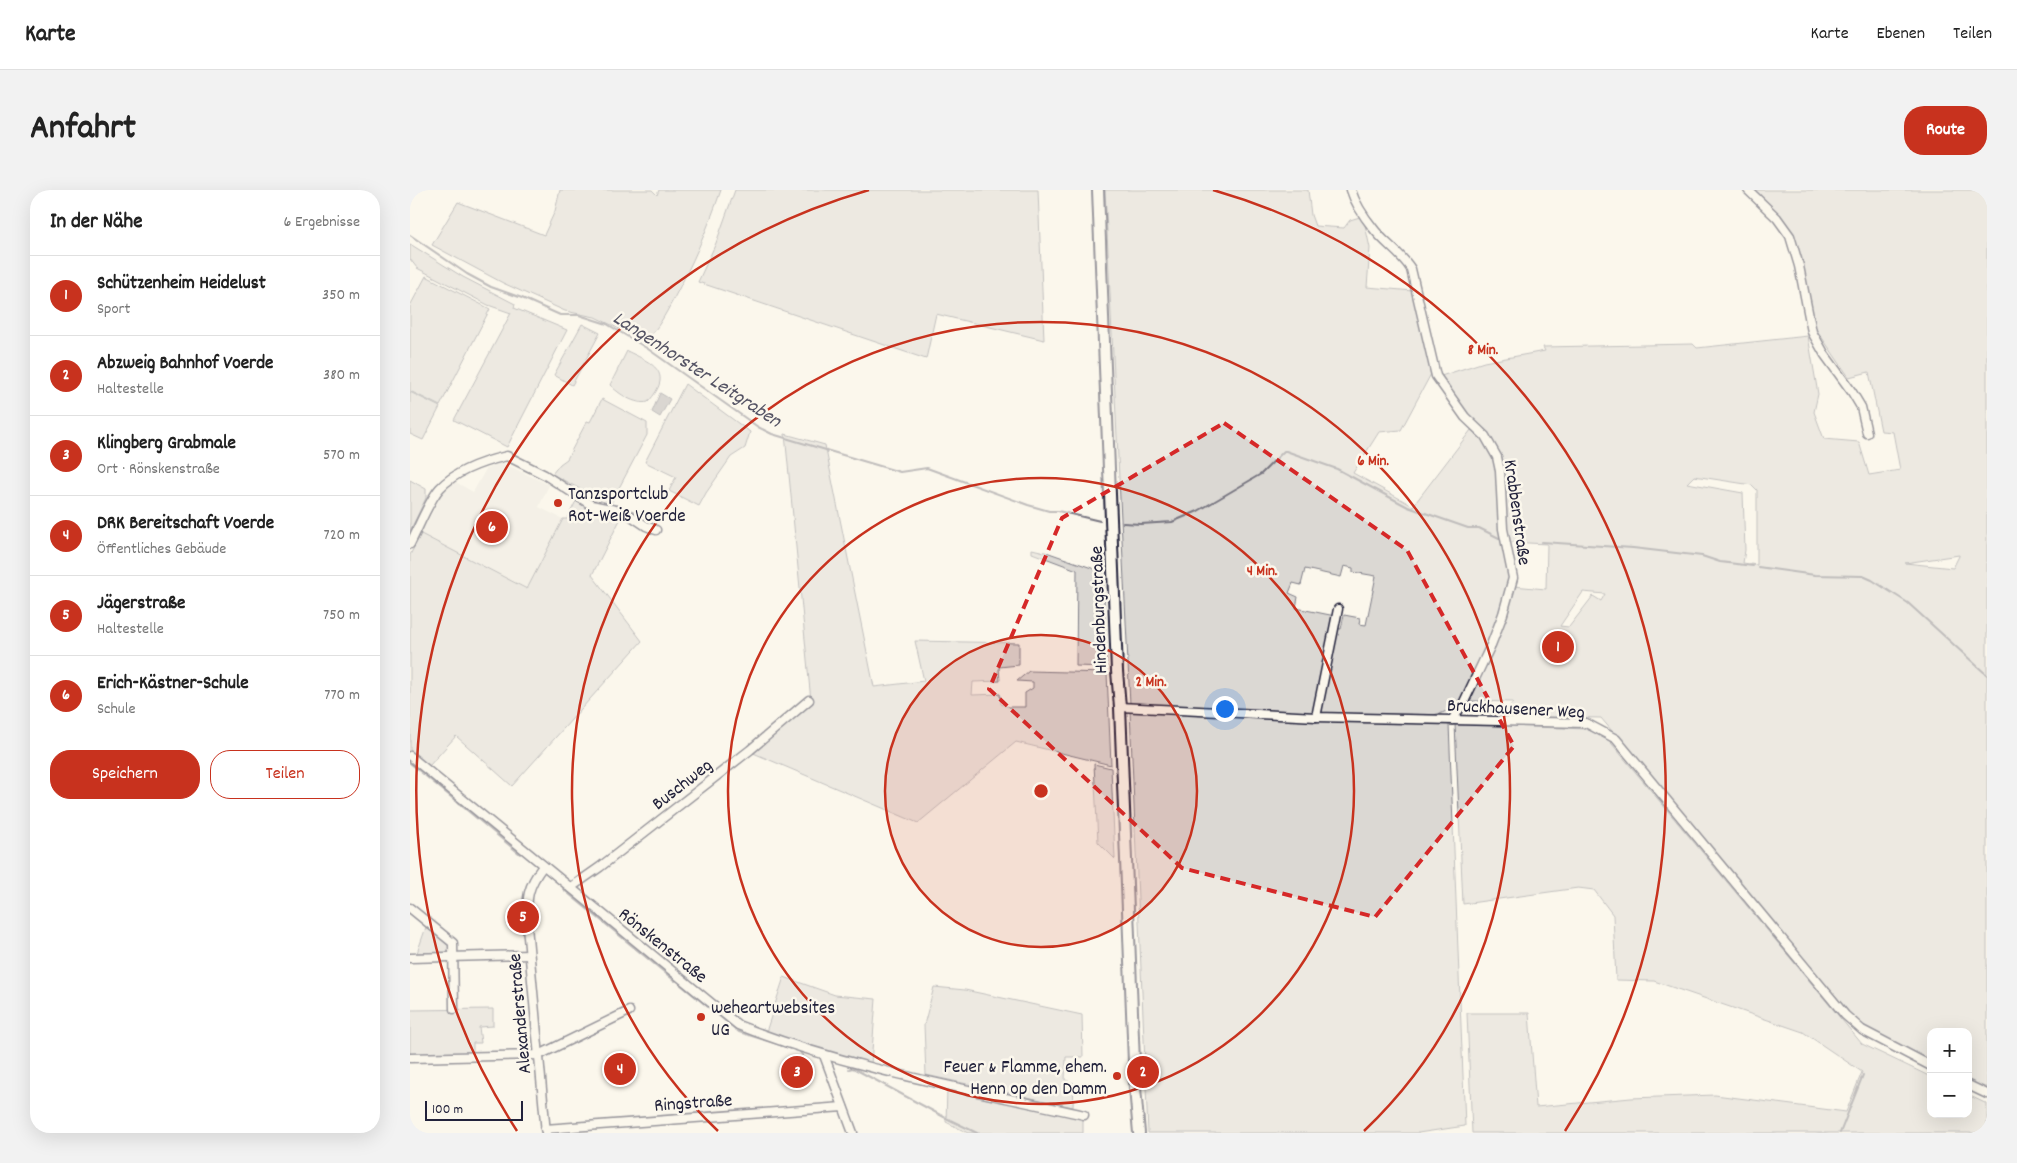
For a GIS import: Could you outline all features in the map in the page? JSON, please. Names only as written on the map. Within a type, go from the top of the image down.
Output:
[{"type":"main road","name":"Hindenburgstraße","points":[[1098,190],[1135,1088],[1139,1133]]},
{"type":"main road","name":"Hindenburgstraße","points":[[1133,1133],[1135,1088]]},
{"type":"street","name":"Krabbenstraße","points":[[1351,190],[1373,229],[1406,260],[1411,269],[1436,376],[1465,417],[1485,436],[1491,445],[1500,472],[1503,529],[1513,578],[1503,614],[1491,645],[1463,704],[1452,720]]},
{"type":"street","points":[[1748,190],[1777,218],[1790,236],[1799,266],[1812,332],[1825,355],[1861,407],[1867,433]]},
{"type":"street","points":[[410,544],[440,489],[469,470],[491,459],[507,456],[545,475],[591,505],[625,512],[646,526],[656,530]]},
{"type":"street","points":[[1316,717],[1338,609]]},
{"type":"street","name":"Buschweg","points":[[570,888],[600,867],[809,700]]},
{"type":"street","name":"Bruckhausener Weg","points":[[1120,707],[1316,717],[1586,723],[1616,739],[1845,1015],[1862,1030],[1927,1064]]},
{"type":"street","name":"Rönskenstraße","points":[[410,756],[738,1025],[856,1064],[1084,1115]]},
{"type":"street","name":"Alexanderstraße","points":[[543,866],[533,880],[527,894],[527,926],[546,1131]]},
{"type":"street","points":[[410,908],[453,943],[454,1009]]},
{"type":"street","points":[[410,958],[529,955]]},
{"type":"street","points":[[410,1058],[539,1055],[629,1011]]},
{"type":"street","points":[[824,1055],[853,1133]]},
{"type":"street","points":[[1972,1087],[1987,1094]]},
{"type":"street","name":"Ringstraße","points":[[546,1131],[843,1107]]},
{"type":"highlighted area","points":[[1224,423],[1407,550],[1514,746],[1375,917],[1182,868],[989,689],[1062,518]]},
{"type":"shaded area","points":[[560,190],[652,190],[657,195],[659,190],[721,190],[711,218],[680,287],[661,322],[645,341],[595,317],[565,311],[503,283],[432,245],[458,202],[544,235],[555,211]]},
{"type":"shaded area","points":[[735,190],[1038,190],[1044,340],[936,314],[926,359],[698,282],[716,243]]},
{"type":"shaded area","points":[[1105,190],[1308,190],[1311,215],[1315,226],[1344,228],[1350,220],[1363,216],[1370,248],[1367,287],[1413,291],[1432,372],[1401,430],[1379,432],[1353,473],[1413,506],[1471,430],[1488,446],[1497,474],[1502,541],[1509,570],[1506,596],[1465,695],[1457,706],[1443,713],[1422,717],[1326,716],[1319,709],[1335,628],[1341,629],[1344,615],[1360,618],[1359,624],[1366,625],[1376,576],[1353,572],[1353,568],[1344,566],[1341,577],[1305,569],[1301,585],[1293,583],[1289,593],[1298,597],[1296,608],[1335,616],[1314,714],[1130,704]]},
{"type":"shaded area","points":[[1752,190],[1987,190],[1987,1089],[1972,1082],[1972,1028],[1927,1028],[1927,1059],[1861,1026],[1601,718],[1503,716],[1513,702],[1469,701],[1493,646],[1513,586],[1546,589],[1547,544],[1510,542],[1507,537],[1503,468],[1497,448],[1483,430],[1465,413],[1441,376],[1484,362],[1545,351],[1543,347],[1693,344],[1697,348],[1808,336],[1818,394],[1814,412],[1824,439],[1859,442],[1869,475],[1900,470],[1893,432],[1881,431],[1869,372],[1849,377],[1814,326],[1791,232]],"holes":[[[1694,476],[1752,485],[1757,490],[1757,565],[1743,563],[1745,550],[1743,493],[1687,483]],[[1959,555],[1953,568],[1905,563]],[[1583,592],[1605,594],[1601,601],[1593,596],[1569,627],[1560,626]]]},
{"type":"shaded area","points":[[410,244],[463,277],[515,304],[514,308],[567,330],[507,447],[454,420],[511,313],[488,305],[417,268],[410,259]]},
{"type":"shaded area","points":[[426,276],[490,309],[440,406],[410,391],[410,306]]},
{"type":"shaded area","points":[[582,324],[600,333],[572,385],[554,375]]},
{"type":"shaded area","points":[[627,351],[652,364],[660,376],[660,383],[656,392],[648,402],[633,400],[610,385]]},
{"type":"shaded area","points":[[685,384],[750,432],[745,448],[731,457],[699,506],[669,491],[676,477],[645,462]]},
{"type":"shaded area","points":[[410,392],[440,407],[423,440],[410,434]]},
{"type":"shaded area","points":[[660,393],[670,399],[660,417],[652,412]]},
{"type":"shaded area","points":[[602,399],[647,423],[647,435],[610,505],[552,474],[567,459],[587,421],[590,422]]},
{"type":"shaded area","points":[[785,434],[825,445],[874,687],[924,681],[915,641],[1019,643],[1019,665],[999,667],[1000,681],[973,682],[972,695],[1000,694],[1001,704],[1008,707],[1025,707],[1025,693],[1033,688],[1033,682],[1017,681],[1029,671],[1107,673],[1111,765],[1016,742],[918,823],[751,752],[811,701]]},
{"type":"shaded area","points":[[501,462],[549,485],[539,507],[563,519],[528,589],[421,534],[439,500],[439,496],[454,481],[473,492],[486,469]]},
{"type":"shaded area","points":[[410,480],[426,489],[426,498],[410,531]]},
{"type":"shaded area","points":[[577,499],[623,514],[592,575],[642,641],[512,786],[456,736],[429,766],[410,750],[410,555],[421,534],[527,589],[563,519],[567,519]]},
{"type":"shaded area","points":[[1032,549],[1103,572],[1107,667],[1076,666],[1077,570],[1032,553]]},
{"type":"shaded area","points":[[1130,711],[1449,724],[1465,1126],[1418,1133],[1148,1133]]},
{"type":"shaded area","points":[[1455,724],[1586,729],[1607,738],[1862,1044],[1927,1075],[1927,1118],[1972,1118],[1972,1097],[1987,1104],[1987,1133],[1472,1133],[1467,1013],[1529,1013],[1536,1107],[1631,1098],[1715,1095],[1846,1112],[1862,1072],[1803,1032],[1654,981],[1616,980],[1613,915],[1594,890],[1578,888],[1463,904]]},
{"type":"shaded area","points":[[1094,764],[1111,768],[1115,859],[1098,842]]},
{"type":"shaded area","points":[[426,927],[449,946],[450,952],[417,953]]},
{"type":"shaded area","points":[[784,977],[835,995],[876,999],[871,1064],[766,1032]]},
{"type":"shaded area","points":[[934,987],[965,990],[1082,1015],[1083,1057],[1066,1057],[1065,1080],[1074,1083],[1073,1107],[926,1075],[924,1025]]},
{"type":"shaded area","points":[[493,1009],[493,1026],[479,1027],[481,1043],[473,1043],[473,1055],[410,1056],[410,1010]]},
{"type":"shaded area","points":[[947,1089],[1083,1118],[1083,1133],[968,1133],[946,1122]]},
{"type":"waterway","name":"Langenhorster Leitgraben","points":[[410,235],[467,274],[491,287],[560,315],[579,315],[607,324],[648,349],[758,427],[772,434],[900,472],[927,468],[1028,505],[1100,521]]},
{"type":"waterway","name":"Langenhorster Leitgraben","points":[[1123,523],[1172,522],[1198,511],[1261,474],[1286,451],[1337,469],[1408,507],[1468,528],[1479,528],[1501,539]]},
{"type":"waterway","name":"Langenhorster Leitgraben","points":[[1542,542],[1633,548],[1702,556],[1720,562],[1753,566]]},
{"type":"waterway","name":"Langenhorster Leitgraben","points":[[1758,567],[1815,575],[1863,576],[1872,580],[1908,603],[1987,675]]},
{"type":"waterway","points":[[410,763],[520,854]]},
{"type":"waterway","points":[[563,889],[675,981]]},
{"type":"waterway","points":[[681,985],[739,1032],[799,1051],[803,1056]]},
{"type":"waterway","points":[[849,1069],[853,1068],[977,1133]]},
{"type":"waterway","points":[[1840,1133],[1863,1075]]},
{"type":"place","name":"Tanzsportclub Rot-Weiß Voerde","points":[[558,503]]},
{"type":"place","name":"Erich-Kästner-Schule","points":[[492,527]]},
{"type":"place","name":"Schützenheim Heidelust","points":[[1558,647]]},
{"type":"place","name":"Jägerstraße","points":[[523,917]]},
{"type":"place","name":"weheartwebsites UG","points":[[701,1017]]},
{"type":"place","name":"DRK Bereitschaft Voerde","points":[[620,1069]]},
{"type":"place","name":"Klingberg Grabmale","points":[[797,1072]]},
{"type":"place","name":"Abzweig Bahnhof Voerde","points":[[1143,1072]]},
{"type":"place","name":"Feuer & Flamme, ehem. Henn op den Damm","points":[[1117,1076]]}]
